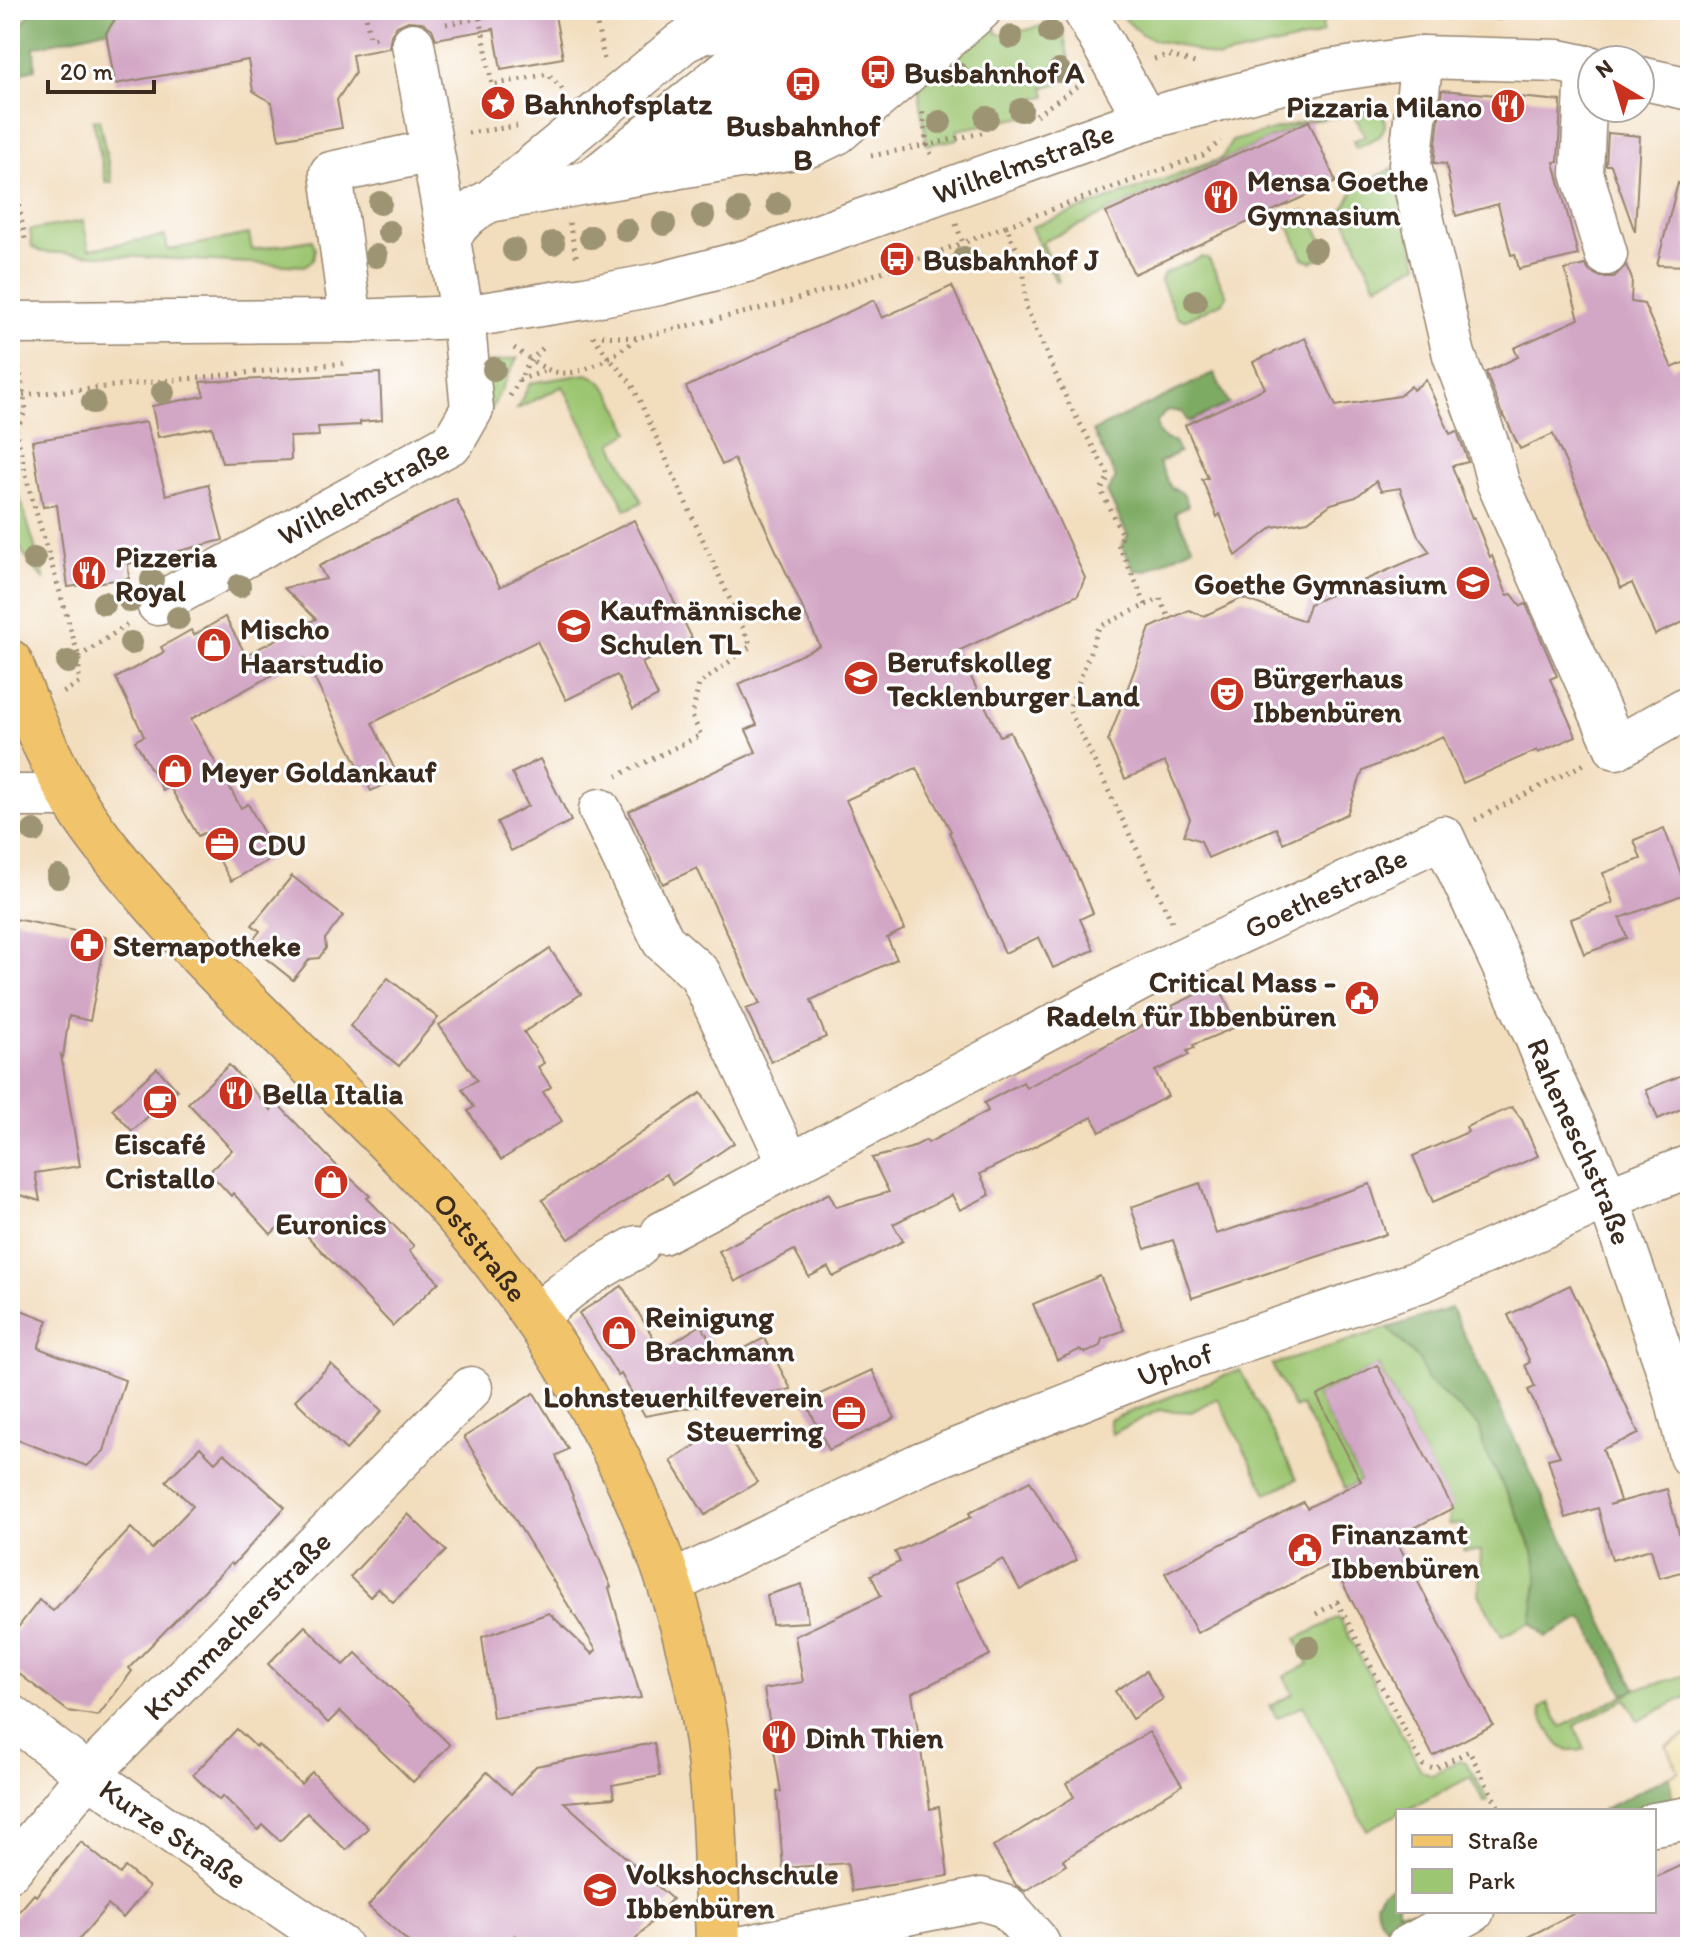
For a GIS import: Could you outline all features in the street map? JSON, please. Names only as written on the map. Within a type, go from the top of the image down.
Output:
[{"type":"main road","name":"Oststraße","points":[[10,662],[29,712],[71,796],[110,853],[192,949],[424,1179],[478,1241],[571,1373],[615,1449],[669,1584],[692,1662],[706,1741],[715,1822],[718,1947]]},
{"type":"street","points":[[490,201],[683,42],[701,33],[835,10]]},
{"type":"street","points":[[670,169],[860,10]]},
{"type":"street","points":[[747,158],[921,10]]},
{"type":"street","points":[[449,237],[460,221],[475,208],[490,201],[812,145],[837,133],[980,10]]},
{"type":"street","points":[[1084,10],[1145,119]]},
{"type":"street","points":[[590,182],[790,19]]},
{"type":"street","points":[[411,25],[465,334]]},
{"type":"street","points":[[1422,57],[1410,164],[1454,355],[1489,448],[1498,483],[1616,748],[1690,706]]},
{"type":"street","name":"Wilhelmstraße","points":[[11,323],[351,321],[465,334],[750,260],[1145,119],[1328,71],[1422,57],[1559,61],[1576,64]]},
{"type":"street","points":[[1656,82],[1690,89]]},
{"type":"street","points":[[1586,124],[1582,173],[1606,254]]},
{"type":"street","points":[[351,321],[331,173],[431,151]]},
{"type":"street","name":"Wilhelmstraße","points":[[158,604],[453,442],[472,409],[465,334]]},
{"type":"street","points":[[10,796],[71,796]]},
{"type":"street","points":[[600,810],[663,941],[700,974],[790,1165]]},
{"type":"street","name":"Goethestraße","points":[[535,1319],[557,1296],[582,1277],[790,1165],[1149,975],[1443,837]]},
{"type":"street","name":"Raheneschstraße","points":[[1443,837],[1608,1198],[1673,1386],[1690,1456]]},
{"type":"street","name":"Uphof","points":[[669,1584],[922,1463],[1156,1370],[1424,1280],[1608,1198],[1690,1166]]},
{"type":"street","name":"Krummacherstraße","points":[[10,1870],[88,1775],[471,1388]]},
{"type":"street","name":"Kurze Straße","points":[[10,1715],[88,1775],[341,1947]]},
{"type":"street","points":[[1656,1824],[1690,1818]]},
{"type":"street","points":[[744,1947],[981,1899],[1007,1907],[1040,1947]]},
{"type":"street","points":[[1407,1947],[1469,1913]]},
{"type":"path","points":[[10,33],[26,10]]},
{"type":"path","points":[[479,10],[492,85]]},
{"type":"path","points":[[594,10],[603,59],[615,49]]},
{"type":"path","points":[[1024,123],[1081,83],[1117,69],[1167,55],[1209,67]]},
{"type":"path","points":[[431,151],[444,137],[518,126]]},
{"type":"path","points":[[963,243],[947,190],[927,145],[996,130]]},
{"type":"path","points":[[579,337],[637,338],[842,286],[1203,155],[1223,139]]},
{"type":"path","points":[[10,158],[25,239],[10,248]]},
{"type":"path","points":[[1006,226],[1023,263],[1026,307],[1068,402],[1109,476],[1101,490],[1122,535],[1118,544],[1146,605]]},
{"type":"path","points":[[11,323],[26,410],[13,430],[79,657],[79,683],[68,690]]},
{"type":"path","points":[[465,334],[512,346],[549,370],[561,373],[579,370],[608,357],[637,338]]},
{"type":"path","points":[[593,336],[632,384],[751,646],[699,684],[692,716],[701,735],[599,785],[600,810]]},
{"type":"path","points":[[502,406],[531,360],[543,347],[554,342]]},
{"type":"path","points":[[23,395],[355,362]]},
{"type":"path","points":[[519,380],[549,370]]},
{"type":"path","points":[[1170,619],[1160,598],[1099,627],[1069,709],[1189,957]]},
{"type":"path","points":[[79,657],[158,604]]},
{"type":"path","name":"Goethestraße","points":[[1443,837],[1616,748]]},
{"type":"path","points":[[1316,1614],[1337,1602],[1423,1765],[1434,1769],[1469,1751],[1499,1809]]},
{"type":"green space","points":[[32,10],[119,10],[122,26],[34,47],[35,69],[10,75],[10,42]]},
{"type":"green space","points":[[1115,10],[1322,10],[1323,32],[1313,37],[1218,58],[1141,34]]},
{"type":"green space","points":[[1053,23],[1063,29],[1071,71],[1059,74],[1061,83],[1044,87],[1046,96],[1027,100],[1029,116],[957,130],[958,139],[927,145],[918,83],[994,27],[998,34],[1006,35]]},
{"type":"green space","points":[[1373,103],[1384,108],[1385,126],[1380,136],[1356,148],[1353,141],[1365,136],[1354,115],[1309,121],[1042,242],[1059,281],[1056,282],[1031,227],[1221,159],[1232,141]]},
{"type":"green space","points":[[99,119],[112,182],[106,183],[93,120]]},
{"type":"green space","points":[[1393,168],[1418,264],[1376,286],[1342,212],[1360,178],[1363,184]]},
{"type":"green space","points":[[1304,211],[1310,214],[1327,250],[1324,257],[1311,262],[1303,258],[1288,224],[1290,216]]},
{"type":"green space","points":[[83,221],[89,249],[165,236],[168,250],[249,234],[252,250],[312,240],[315,249],[313,260],[304,266],[42,252],[32,247],[30,230]]},
{"type":"green space","points":[[1202,257],[1209,259],[1227,296],[1223,302],[1184,320],[1176,316],[1161,280],[1164,273]]},
{"type":"green space","points":[[517,358],[490,412],[481,364]]},
{"type":"green space","points":[[1214,373],[1229,404],[1188,422],[1182,412],[1167,410],[1157,422],[1161,436],[1174,441],[1179,452],[1159,463],[1171,488],[1186,499],[1188,506],[1175,513],[1193,547],[1145,571],[1134,570],[1122,546],[1128,536],[1107,492],[1116,478],[1093,431]]},
{"type":"green space","points":[[587,374],[595,377],[608,390],[630,432],[612,443],[642,502],[626,510],[563,386],[517,409],[530,383]]},
{"type":"green space","points":[[10,465],[45,580],[23,553],[10,522]]},
{"type":"green space","points":[[1451,1308],[1636,1689],[1624,1694],[1583,1618],[1546,1637],[1531,1622],[1538,1578],[1535,1557],[1523,1525],[1484,1448],[1480,1427],[1426,1379],[1420,1361],[1388,1328]]},
{"type":"green space","points":[[1388,1328],[1420,1361],[1426,1379],[1480,1427],[1484,1448],[1523,1525],[1535,1557],[1538,1578],[1531,1622],[1502,1636],[1479,1594],[1481,1551],[1464,1551],[1464,1525],[1448,1524],[1449,1510],[1452,1508],[1378,1365],[1317,1396],[1361,1481],[1345,1489],[1301,1405],[1294,1408],[1272,1365]]},
{"type":"green space","points":[[1240,1370],[1297,1479],[1267,1494],[1218,1398],[1191,1412],[1159,1410],[1112,1434],[1109,1420]]},
{"type":"green space","points":[[1339,1618],[1421,1770],[1432,1775],[1459,1760],[1466,1762],[1488,1800],[1484,1802],[1470,1777],[1409,1809],[1396,1809],[1396,1815],[1367,1830],[1303,1705],[1277,1718],[1270,1706],[1293,1694],[1284,1676],[1309,1664],[1296,1639]]},
{"type":"green space","points":[[1690,1674],[1690,1695],[1638,1721],[1626,1698],[1574,1726],[1585,1749],[1576,1751],[1562,1747],[1541,1715],[1540,1709],[1548,1703],[1561,1727],[1636,1689]]},
{"type":"green space","points":[[1669,1776],[1673,1798],[1637,1809],[1605,1809]]},
{"type":"green space","points":[[1391,1887],[1396,1896],[1396,1913],[1421,1913],[1391,1928],[1387,1926],[1377,1911],[1376,1902],[1382,1892]]},
{"type":"sand","points":[[1690,1733],[1690,1794],[1673,1798],[1669,1776],[1679,1771],[1666,1746]]},
{"type":"building","points":[[121,10],[554,10],[563,58],[501,69],[494,29],[436,39],[432,29],[422,22],[408,21],[397,26],[391,35],[389,48],[352,55],[355,73],[337,100],[342,128],[279,139],[272,103],[253,91],[248,60],[115,84],[106,33]]},
{"type":"building","points":[[1442,90],[1561,101],[1558,162],[1554,162],[1578,255],[1519,269],[1515,254],[1511,255],[1498,204],[1456,216],[1446,164],[1434,163]]},
{"type":"building","name":"Mensa Goethe Gymnasium","points":[[1309,121],[1336,182],[1134,274],[1106,213]]},
{"type":"building","points":[[1608,133],[1640,136],[1635,232],[1611,165],[1606,165]]},
{"type":"building","points":[[1678,183],[1690,266],[1657,265]]},
{"type":"building","points":[[1585,265],[1590,272],[1601,277],[1614,277],[1626,265],[1632,279],[1631,302],[1644,304],[1672,368],[1690,360],[1690,619],[1655,635],[1632,583],[1621,588],[1553,434],[1520,449],[1503,417],[1486,372],[1518,357],[1514,348],[1579,319],[1565,270]]},
{"type":"building","name":"Berufskolleg Tecklenburger Land","points":[[952,286],[1085,578],[1078,595],[958,651],[1000,736],[1010,732],[1076,872],[1093,913],[1080,919],[1094,950],[1053,968],[1039,937],[1005,953],[951,831],[916,768],[846,800],[905,929],[887,938],[897,959],[811,1000],[826,1037],[771,1062],[746,1009],[760,1004],[697,868],[663,884],[629,811],[756,752],[746,730],[757,725],[739,684],[820,646],[734,459],[722,465],[686,387],[874,300],[882,318]]},
{"type":"building","points":[[1305,338],[1336,406],[1399,396],[1411,386],[1413,390],[1426,380],[1450,434],[1457,431],[1466,455],[1468,462],[1452,466],[1472,518],[1492,556],[1507,595],[1512,594],[1521,606],[1526,604],[1557,676],[1550,679],[1576,736],[1463,783],[1443,736],[1363,771],[1347,814],[1283,843],[1276,828],[1208,858],[1201,841],[1184,835],[1190,819],[1165,762],[1125,779],[1108,741],[1150,628],[1189,610],[1204,616],[1242,598],[1304,621],[1309,604],[1430,552],[1418,536],[1400,488],[1381,491],[1376,481],[1356,497],[1331,504],[1308,521],[1273,527],[1236,556],[1202,479],[1208,478],[1185,425],[1265,388],[1253,362]]},
{"type":"building","points":[[380,373],[382,420],[360,422],[360,425],[318,427],[319,436],[290,437],[291,460],[222,463],[212,427],[158,437],[152,406],[204,396],[200,382]]},
{"type":"building","points":[[146,422],[166,495],[208,484],[223,540],[128,564],[129,578],[68,587],[57,505],[43,507],[32,441]]},
{"type":"building","points":[[456,499],[500,587],[634,520],[692,638],[642,663],[658,696],[633,709],[617,675],[566,700],[537,641],[372,723],[399,778],[371,791],[304,658],[191,719],[241,808],[248,804],[276,856],[231,881],[204,833],[198,836],[170,787],[163,791],[135,741],[144,736],[116,678],[164,652],[161,647],[191,630],[194,635],[225,617],[246,655],[316,619],[284,588],[326,579],[319,566]]},
{"type":"building","points":[[540,759],[571,821],[511,851],[497,822],[528,806],[512,773]]},
{"type":"building","points":[[1664,828],[1688,893],[1620,918],[1627,938],[1584,954],[1571,919],[1613,903],[1603,873],[1641,859],[1634,840]]},
{"type":"building","points":[[292,876],[343,916],[325,939],[326,948],[319,958],[310,959],[293,980],[249,945],[260,931],[252,925]]},
{"type":"building","points":[[10,918],[106,937],[90,1021],[69,1016],[63,1057],[61,1055],[80,1166],[35,1173],[40,1201],[10,1192]]},
{"type":"building","points":[[550,949],[581,994],[524,1032],[544,1063],[538,1067],[551,1087],[543,1092],[562,1121],[501,1160],[468,1111],[474,1107],[462,1089],[477,1080],[439,1025]]},
{"type":"building","points":[[388,978],[438,1018],[399,1066],[350,1026]]},
{"type":"building","points":[[1218,984],[1238,1026],[1193,1045],[1194,1048],[1187,1051],[1189,1055],[1155,1071],[1168,1096],[1100,1132],[1092,1117],[980,1174],[990,1195],[960,1210],[952,1195],[893,1224],[903,1241],[833,1277],[828,1267],[809,1277],[794,1250],[735,1282],[719,1251],[829,1193],[836,1207],[889,1192],[872,1158],[911,1148],[926,1140],[928,1143],[988,1111],[984,1103],[1023,1082],[1026,1088],[1174,1009],[1172,1006]]},
{"type":"building","points":[[229,1065],[271,1110],[276,1102],[370,1196],[367,1198],[414,1246],[409,1251],[439,1282],[393,1326],[289,1217],[271,1234],[209,1172],[232,1150],[188,1103]]},
{"type":"building","points":[[157,1068],[177,1090],[132,1131],[112,1109]]},
{"type":"building","points":[[1684,1074],[1690,1089],[1690,1105],[1658,1119],[1646,1090]]},
{"type":"building","points":[[701,1093],[734,1143],[673,1184],[666,1174],[569,1239],[542,1200]]},
{"type":"building","points":[[1512,1107],[1522,1120],[1538,1156],[1433,1202],[1413,1156],[1468,1132],[1466,1127]]},
{"type":"building","points":[[1200,1183],[1216,1234],[1370,1184],[1386,1234],[1192,1298],[1173,1240],[1145,1249],[1131,1207]]},
{"type":"building","points":[[1100,1276],[1124,1330],[1102,1339],[1100,1346],[1086,1353],[1079,1350],[1057,1360],[1033,1304]]},
{"type":"building","points":[[1570,1285],[1639,1434],[1603,1449],[1620,1501],[1609,1505],[1667,1489],[1689,1570],[1659,1578],[1651,1549],[1612,1560],[1598,1508],[1566,1518],[1548,1459],[1560,1456],[1528,1390],[1535,1387],[1525,1365],[1530,1362],[1508,1315]]},
{"type":"building","points":[[622,1286],[661,1350],[701,1325],[722,1360],[764,1338],[791,1389],[645,1416],[621,1374],[618,1376],[579,1313]]},
{"type":"building","points":[[10,1306],[48,1320],[38,1348],[125,1380],[104,1451],[87,1466],[10,1437]]},
{"type":"building","points":[[331,1364],[382,1411],[346,1450],[295,1400]]},
{"type":"building","name":"Finanzamt Ibbenbüren","points":[[1377,1365],[1453,1508],[1395,1538],[1493,1725],[1433,1756],[1332,1563],[1197,1633],[1165,1573],[1303,1502],[1307,1508],[1361,1481],[1317,1396]]},
{"type":"building","points":[[872,1370],[895,1418],[829,1450],[805,1401]]},
{"type":"building","points":[[534,1393],[568,1449],[556,1456],[611,1587],[641,1698],[493,1718],[482,1637],[549,1613],[592,1654],[596,1650],[464,1437]]},
{"type":"building","points":[[722,1428],[757,1482],[705,1515],[671,1461]]},
{"type":"building","points":[[200,1447],[215,1462],[224,1453],[285,1507],[233,1565],[231,1563],[129,1668],[132,1671],[98,1716],[68,1711],[10,1667],[10,1638],[39,1600],[53,1611],[131,1528],[152,1549],[193,1506],[166,1481]]},
{"type":"building","points":[[1030,1481],[1077,1560],[1020,1590],[1003,1559],[955,1583],[990,1655],[912,1693],[930,1809],[939,1807],[948,1876],[852,1891],[847,1863],[783,1868],[777,1792],[781,1792],[764,1689],[803,1682],[795,1636],[881,1596],[871,1575],[900,1562],[895,1552],[971,1517],[969,1513]]},
{"type":"building","points":[[408,1514],[446,1551],[393,1602],[378,1588],[370,1597],[350,1577]]},
{"type":"building","points":[[802,1584],[808,1622],[772,1624],[767,1595]]},
{"type":"building","points":[[305,1626],[344,1665],[356,1653],[450,1745],[413,1782],[340,1711],[328,1723],[268,1664]]},
{"type":"building","points":[[1146,1671],[1163,1699],[1132,1719],[1115,1691]]},
{"type":"building","points":[[237,1729],[301,1784],[312,1772],[368,1828],[346,1850],[307,1813],[280,1841],[263,1825],[258,1830],[223,1796],[219,1800],[193,1775]]},
{"type":"building","points":[[1149,1732],[1182,1785],[1063,1860],[1066,1865],[1025,1891],[1016,1885],[993,1847],[1074,1797],[1066,1783]]},
{"type":"building","points":[[654,1743],[660,1776],[612,1785],[614,1798],[564,1802],[672,1899],[629,1947],[528,1947],[515,1935],[504,1947],[414,1947],[368,1906],[487,1772],[511,1794],[536,1766]]},
{"type":"building","points":[[81,1842],[120,1874],[125,1867],[149,1887],[123,1918],[108,1905],[73,1947],[10,1947],[10,1922]]},
{"type":"building","points":[[1690,1861],[1690,1947],[1508,1947],[1575,1913],[1656,1913],[1656,1877]]},
{"type":"place","name":"Busbahnhof A","points":[[878,72]]},
{"type":"place","name":"Busbahnhof B","points":[[803,84]]},
{"type":"place","name":"Bahnhofsplatz","points":[[498,103]]},
{"type":"place","name":"Pizzaria Milano","points":[[1508,106]]},
{"type":"place","name":"Mensa Goethe Gymnasium","points":[[1221,197]]},
{"type":"place","name":"Busbahnhof J","points":[[897,259]]},
{"type":"place","name":"Pizzeria Royal","points":[[89,573]]},
{"type":"place","name":"Goethe Gymnasium","points":[[1473,583]]},
{"type":"place","name":"Kaufmännische Schulen TL","points":[[574,626]]},
{"type":"place","name":"Mischo Haarstudio","points":[[214,645]]},
{"type":"place","name":"Berufskolleg Tecklenburger Land","points":[[861,678]]},
{"type":"place","name":"Bürgerhaus Ibbenbüren","points":[[1227,694]]},
{"type":"place","name":"Meyer Goldankauf","points":[[175,771]]},
{"type":"place","name":"CDU","points":[[222,844]]},
{"type":"place","name":"Sternapotheke","points":[[87,945]]},
{"type":"place","name":"Critical Mass - Radeln für Ibbenbüren","points":[[1362,998]]},
{"type":"place","name":"Bella Italia","points":[[236,1093]]},
{"type":"place","name":"Eiscafé Cristallo","points":[[160,1102]]},
{"type":"place","name":"Euronics","points":[[331,1182]]},
{"type":"place","name":"Reinigung Brachmann","points":[[619,1333]]},
{"type":"place","name":"Lohnsteuerhilfeverein Steuerring","points":[[849,1413]]},
{"type":"place","name":"Finanzamt Ibbenbüren","points":[[1305,1550]]},
{"type":"place","name":"Dinh Thien","points":[[779,1737]]},
{"type":"place","name":"Volkshochschule Ibbenbüren","points":[[600,1890]]}]
